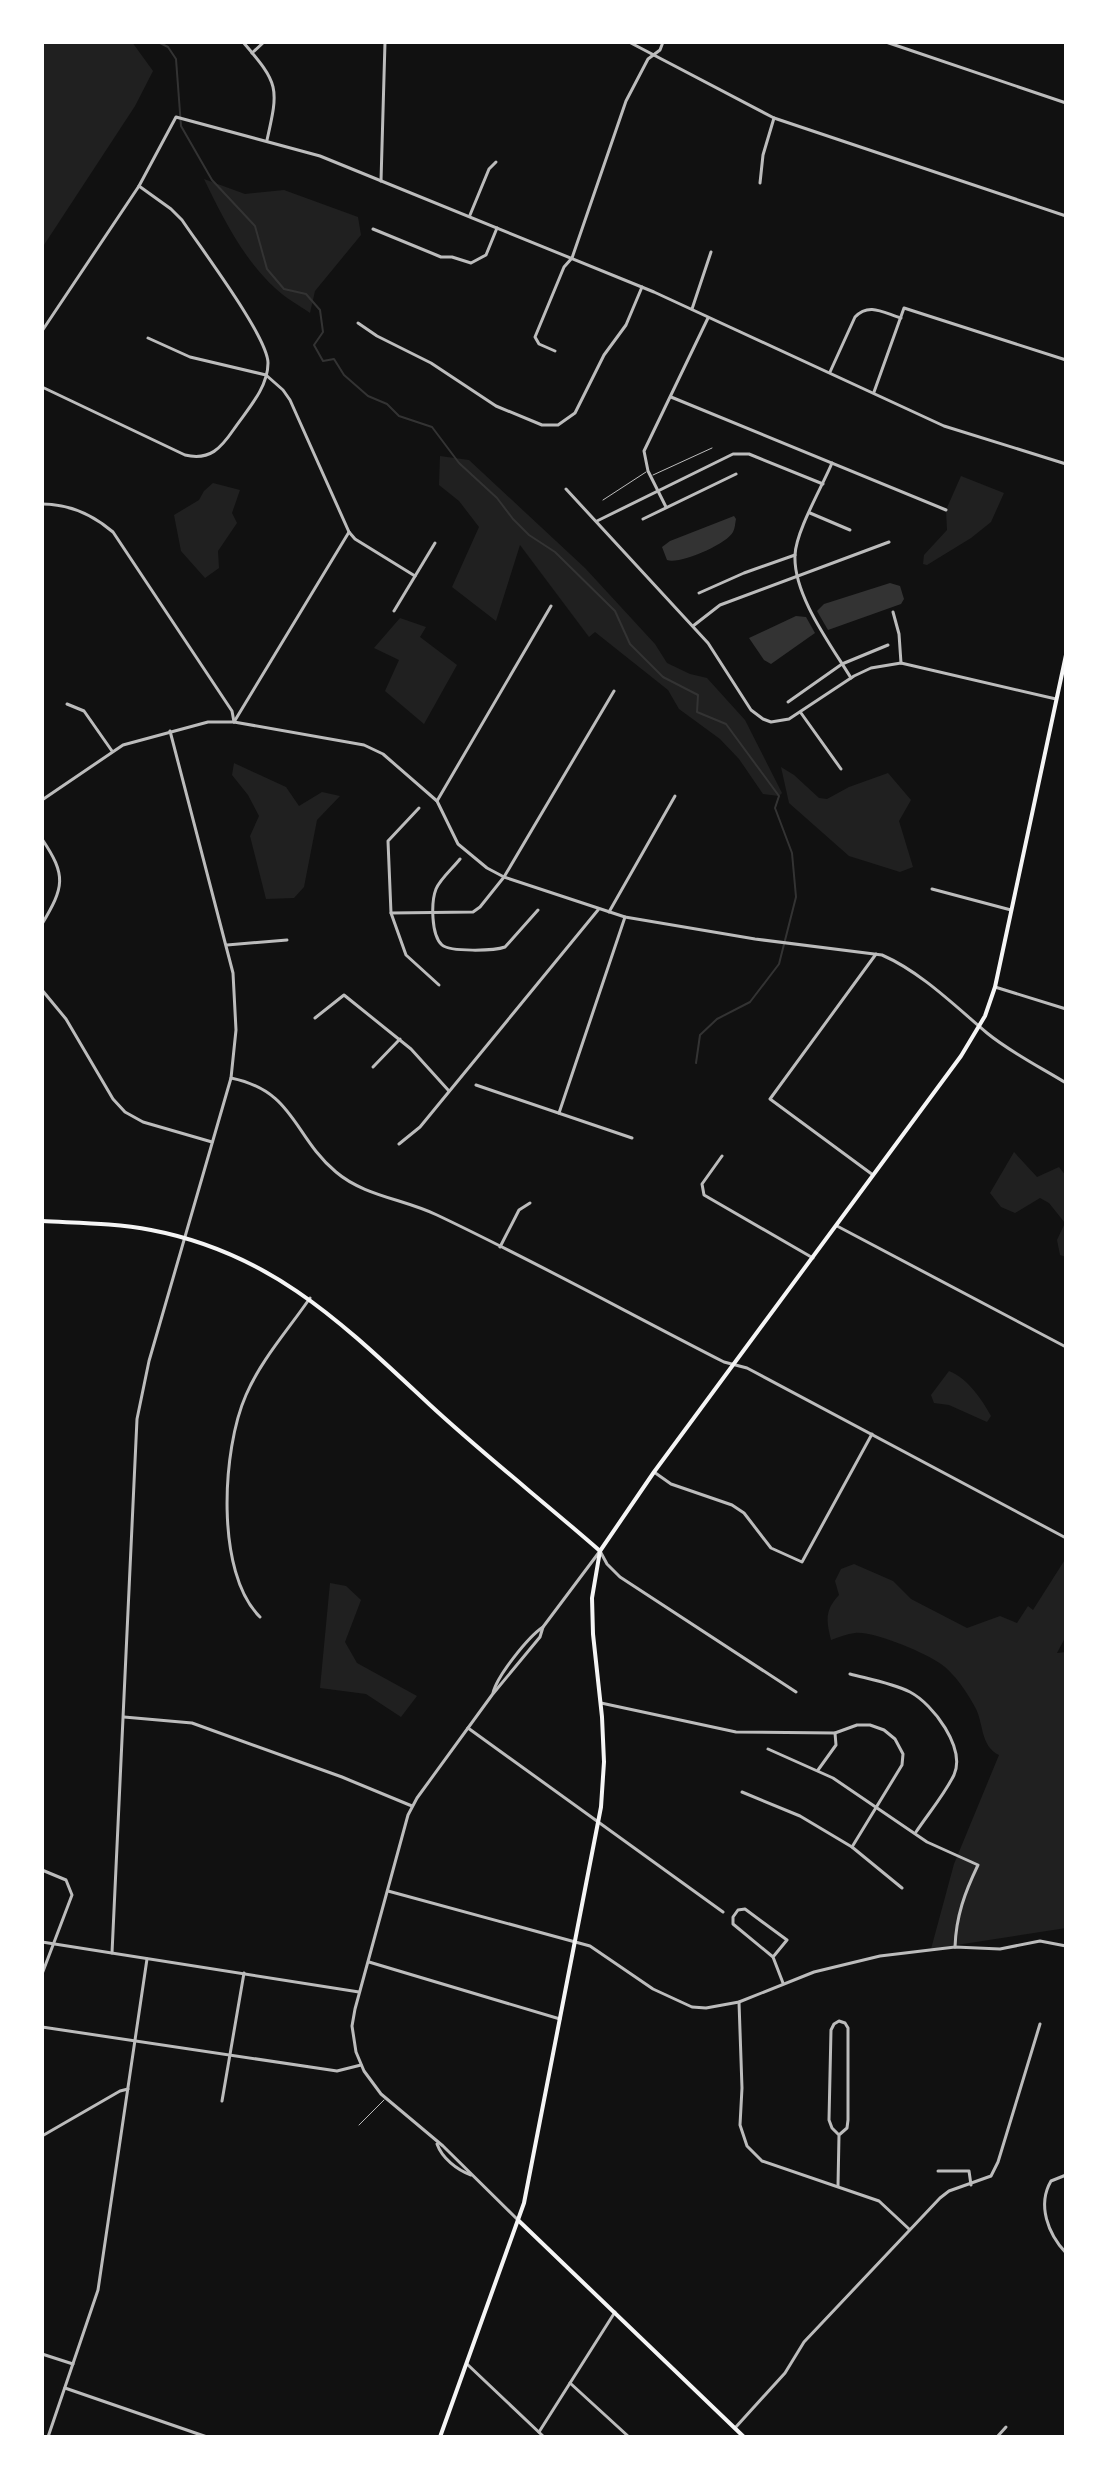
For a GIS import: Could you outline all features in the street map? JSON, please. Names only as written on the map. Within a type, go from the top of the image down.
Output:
[{"type":"main road","points":[[440,2437],[519,2221],[598,1822],[604,1762],[592,1598],[600,1551],[654,1472],[837,1226],[980,1026],[995,987],[1066,655]]},
{"type":"main road","points":[[42,1221],[130,1227],[184,1238],[246,1261],[310,1298],[600,1551]]},
{"type":"main road","points":[[519,2221],[744,2437]]},
{"type":"street","points":[[243,42],[270,74],[275,86],[275,104],[267,140]]},
{"type":"street","points":[[252,53],[264,42]]},
{"type":"street","points":[[381,181],[385,42]]},
{"type":"street","points":[[629,42],[774,118],[1066,216]]},
{"type":"street","points":[[555,351],[539,344],[535,337],[564,267],[572,258],[622,111],[648,59],[660,50],[663,42]]},
{"type":"street","points":[[886,42],[1066,103]]},
{"type":"street","points":[[42,331],[139,186],[176,117],[320,156],[642,287],[944,426],[1066,464]]},
{"type":"street","points":[[760,183],[766,143],[774,118]]},
{"type":"street","points":[[470,217],[489,169],[496,162]]},
{"type":"street","points":[[42,387],[185,455],[199,457],[213,454],[223,445],[262,387],[268,364],[264,344],[177,214],[139,186]]},
{"type":"street","points":[[373,229],[441,257],[471,263],[486,255],[497,228]]},
{"type":"street","points":[[692,309],[711,252]]},
{"type":"street","points":[[358,323],[431,363],[496,406],[542,425],[558,425],[575,413],[604,355],[626,325],[642,287]]},
{"type":"street","points":[[874,392],[904,308],[1066,360]]},
{"type":"street","points":[[830,372],[855,317],[862,311],[873,309],[901,318]]},
{"type":"street","points":[[666,507],[649,474],[644,451],[708,316]]},
{"type":"street","points":[[148,338],[190,357],[266,375],[283,390],[349,532],[355,539],[415,576]]},
{"type":"street","points":[[671,397],[946,510]]},
{"type":"street","points":[[597,521],[726,456],[740,453],[823,484]]},
{"type":"street","points":[[832,463],[795,555],[798,575],[810,609],[851,678]]},
{"type":"street","points":[[643,519],[736,474]]},
{"type":"street","points":[[566,489],[715,652],[758,717],[771,722],[784,721],[871,668],[901,663],[1056,699]]},
{"type":"street","points":[[42,504],[78,510],[96,518],[113,532],[232,711],[234,722]]},
{"type":"street","points":[[810,513],[850,530]]},
{"type":"street","points":[[234,722],[349,532]]},
{"type":"street","points":[[693,626],[720,605],[889,542]]},
{"type":"street","points":[[394,611],[435,543]]},
{"type":"street","points":[[699,593],[795,555]]},
{"type":"street","points":[[437,801],[551,606]]},
{"type":"street","points":[[893,612],[899,634],[901,663]]},
{"type":"street","points":[[788,702],[842,664],[888,645]]},
{"type":"street","points":[[391,913],[473,912],[480,907],[504,877],[614,691]]},
{"type":"street","points":[[67,704],[84,711],[112,751]]},
{"type":"street","points":[[801,713],[841,769]]},
{"type":"street","points":[[42,800],[112,751],[131,742],[208,722],[234,722],[364,745],[383,754],[437,801],[458,844],[487,868],[504,877],[625,917],[755,939],[876,954],[898,963],[1023,1057],[1066,1083]]},
{"type":"street","points":[[112,1953],[137,1419],[149,1361],[231,1078],[237,1013],[227,945],[170,731]]},
{"type":"street","points":[[609,912],[675,796]]},
{"type":"street","points":[[419,808],[388,841],[391,913],[406,955],[439,985]]},
{"type":"street","points":[[42,839],[58,864],[61,884],[56,901],[42,924]]},
{"type":"street","points":[[460,859],[436,888],[433,914],[441,945],[450,949],[495,950],[511,943],[538,910]]},
{"type":"street","points":[[932,889],[1011,910]]},
{"type":"street","points":[[399,1144],[420,1127],[598,910]]},
{"type":"street","points":[[559,1113],[625,917]]},
{"type":"street","points":[[227,945],[287,940]]},
{"type":"street","points":[[873,1175],[770,1099],[876,954]]},
{"type":"street","points":[[995,987],[1066,1009]]},
{"type":"street","points":[[42,990],[66,1019],[113,1099],[125,1112],[143,1122],[212,1142]]},
{"type":"street","points":[[315,1018],[344,995],[400,1039],[449,1091]]},
{"type":"street","points":[[373,1067],[400,1039]]},
{"type":"street","points":[[231,1078],[275,1096],[320,1155],[348,1181],[435,1214],[724,1362],[747,1368],[1066,1538]]},
{"type":"street","points":[[476,1085],[632,1138]]},
{"type":"street","points":[[722,1156],[702,1184],[704,1195],[813,1258]]},
{"type":"street","points":[[500,1247],[519,1210],[530,1203]]},
{"type":"street","points":[[837,1226],[1066,1347]]},
{"type":"street","points":[[260,1617],[247,1600],[230,1546],[231,1450],[238,1417],[250,1388],[310,1298]]},
{"type":"street","points":[[654,1472],[671,1484],[732,1505],[744,1513],[771,1548],[802,1562],[872,1434]]},
{"type":"street","points":[[519,2221],[471,2175],[460,2171],[439,2150],[436,2142],[385,2099],[361,2065],[354,2045],[352,2026],[359,1992],[412,1806],[492,1695],[502,1675],[535,1632],[543,1627],[600,1551],[620,1577],[796,1692]]},
{"type":"street","points":[[850,1674],[911,1692],[934,1712],[951,1741],[956,1760],[955,1773],[916,1832]]},
{"type":"street","points":[[601,1703],[736,1732],[835,1733],[857,1725],[884,1730],[898,1743],[903,1754],[902,1765],[852,1847]]},
{"type":"street","points":[[122,1717],[192,1723],[342,1777],[412,1806]]},
{"type":"street","points":[[468,1728],[723,1912]]},
{"type":"street","points":[[818,1770],[834,1749],[835,1733]]},
{"type":"street","points":[[768,1749],[818,1770],[941,1849],[978,1865],[964,1891],[955,1928],[955,1947]]},
{"type":"street","points":[[742,1792],[800,1816],[852,1847],[902,1888]]},
{"type":"street","points":[[42,1870],[61,1876],[71,1890],[71,1901],[42,1974]]},
{"type":"street","points":[[388,1891],[575,1941],[603,1953],[653,1989],[680,2004],[706,2008],[739,2002],[783,1983],[860,1959],[955,1947],[1000,1949],[1040,1941],[1066,1946]]},
{"type":"street","points":[[773,1957],[787,1940],[745,1909],[738,1910],[733,1924],[773,1957],[783,1983]]},
{"type":"street","points":[[42,1942],[359,1992]]},
{"type":"street","points":[[48,2437],[98,2290],[147,1959]]},
{"type":"street","points":[[369,1962],[560,2019]]},
{"type":"street","points":[[222,2101],[244,1973]]},
{"type":"street","points":[[739,2002],[740,2125],[747,2146],[762,2161],[879,2201],[909,2229]]},
{"type":"street","points":[[838,2186],[839,2135],[829,2120],[831,2030],[839,2021],[848,2028],[848,2120],[847,2128],[839,2135]]},
{"type":"street","points":[[735,2428],[785,2373],[804,2342],[909,2229],[949,2191],[991,2176],[996,2169],[1040,2024]]},
{"type":"street","points":[[42,2027],[337,2071],[361,2065]]},
{"type":"street","points":[[42,2136],[128,2089]]},
{"type":"street","points":[[938,2171],[969,2171],[971,2185]]},
{"type":"street","points":[[1066,2175],[1051,2181],[1045,2198],[1051,2233],[1066,2253]]},
{"type":"street","points":[[539,2432],[615,2312]]},
{"type":"street","points":[[42,2354],[73,2364]]},
{"type":"street","points":[[467,2364],[544,2437]]},
{"type":"street","points":[[570,2383],[629,2437]]},
{"type":"street","points":[[65,2388],[207,2437]]},
{"type":"street","points":[[997,2437],[1006,2427]]},
{"type":"lane","points":[[603,500],[649,474],[712,448]]},
{"type":"lane","points":[[359,2125],[385,2099]]},
{"type":"shaded area","points":[[42,42],[132,42],[153,71],[135,106],[42,248]]},
{"type":"shaded area","points":[[204,179],[245,194],[284,190],[358,217],[361,235],[315,291],[310,313],[279,292],[253,264],[226,222]]},
{"type":"shaded area","points":[[440,456],[469,460],[585,568],[655,644],[667,663],[707,678],[745,720],[782,793],[779,796],[763,794],[739,759],[720,739],[679,709],[668,690],[595,632],[589,637],[520,545],[496,621],[452,587],[479,527],[459,501],[439,485]]},
{"type":"shaded area","points":[[961,476],[1004,493],[991,522],[971,538],[927,565],[923,564],[924,555],[947,530],[946,510]]},
{"type":"shaded area","points":[[213,483],[240,490],[232,513],[237,523],[218,551],[219,568],[205,578],[181,551],[174,515],[199,500]]},
{"type":"shaded area","points":[[734,516],[733,532],[722,542],[692,557],[667,560],[662,547],[670,541]]},
{"type":"shaded area","points":[[890,583],[900,586],[904,599],[901,604],[828,630],[817,611],[824,604]]},
{"type":"shaded area","points":[[796,616],[806,617],[815,633],[771,664],[764,660],[749,638]]},
{"type":"shaded area","points":[[400,618],[426,627],[420,637],[457,665],[424,724],[385,691],[399,660],[374,648]]},
{"type":"shaded area","points":[[234,763],[286,787],[299,806],[322,792],[340,796],[317,820],[304,887],[294,898],[266,899],[250,836],[259,816],[232,775]]},
{"type":"shaded area","points":[[781,767],[819,798],[827,799],[849,787],[888,773],[911,800],[899,821],[913,867],[900,872],[849,856],[789,803]]},
{"type":"shaded area","points":[[1014,1152],[1037,1177],[1059,1167],[1066,1176],[1066,1257],[1060,1255],[1057,1240],[1065,1223],[1049,1203],[1040,1198],[1015,1213],[1001,1207],[990,1193]]},
{"type":"shaded area","points":[[949,1371],[979,1396],[991,1416],[987,1422],[949,1405],[934,1403],[931,1395]]},
{"type":"shaded area","points":[[1066,1558],[1066,1636],[1057,1653],[1066,1652],[1066,1928],[931,1949],[954,1864],[999,1755],[988,1746],[978,1713],[968,1695],[934,1659],[874,1635],[855,1633],[831,1640],[828,1616],[839,1595],[835,1581],[841,1569],[854,1564],[893,1581],[911,1599],[967,1628],[1000,1616],[1017,1623],[1028,1606],[1033,1610]]},
{"type":"shaded area","points":[[330,1583],[346,1586],[361,1600],[345,1642],[357,1663],[417,1696],[401,1717],[366,1694],[320,1688]]},
{"type":"waterway","points":[[158,42],[168,47],[176,59],[181,126],[212,180],[255,226],[267,269],[284,289],[306,294],[320,310],[323,332],[314,345],[323,361],[334,359],[344,375],[368,396],[387,404],[399,416],[432,427],[459,463],[497,498],[513,519],[529,535],[555,552],[615,611],[630,644],[663,677],[698,695],[697,712],[726,724],[779,796],[775,808],[792,853],[796,897],[779,964],[750,1002],[717,1019],[700,1035],[696,1063]]}]
